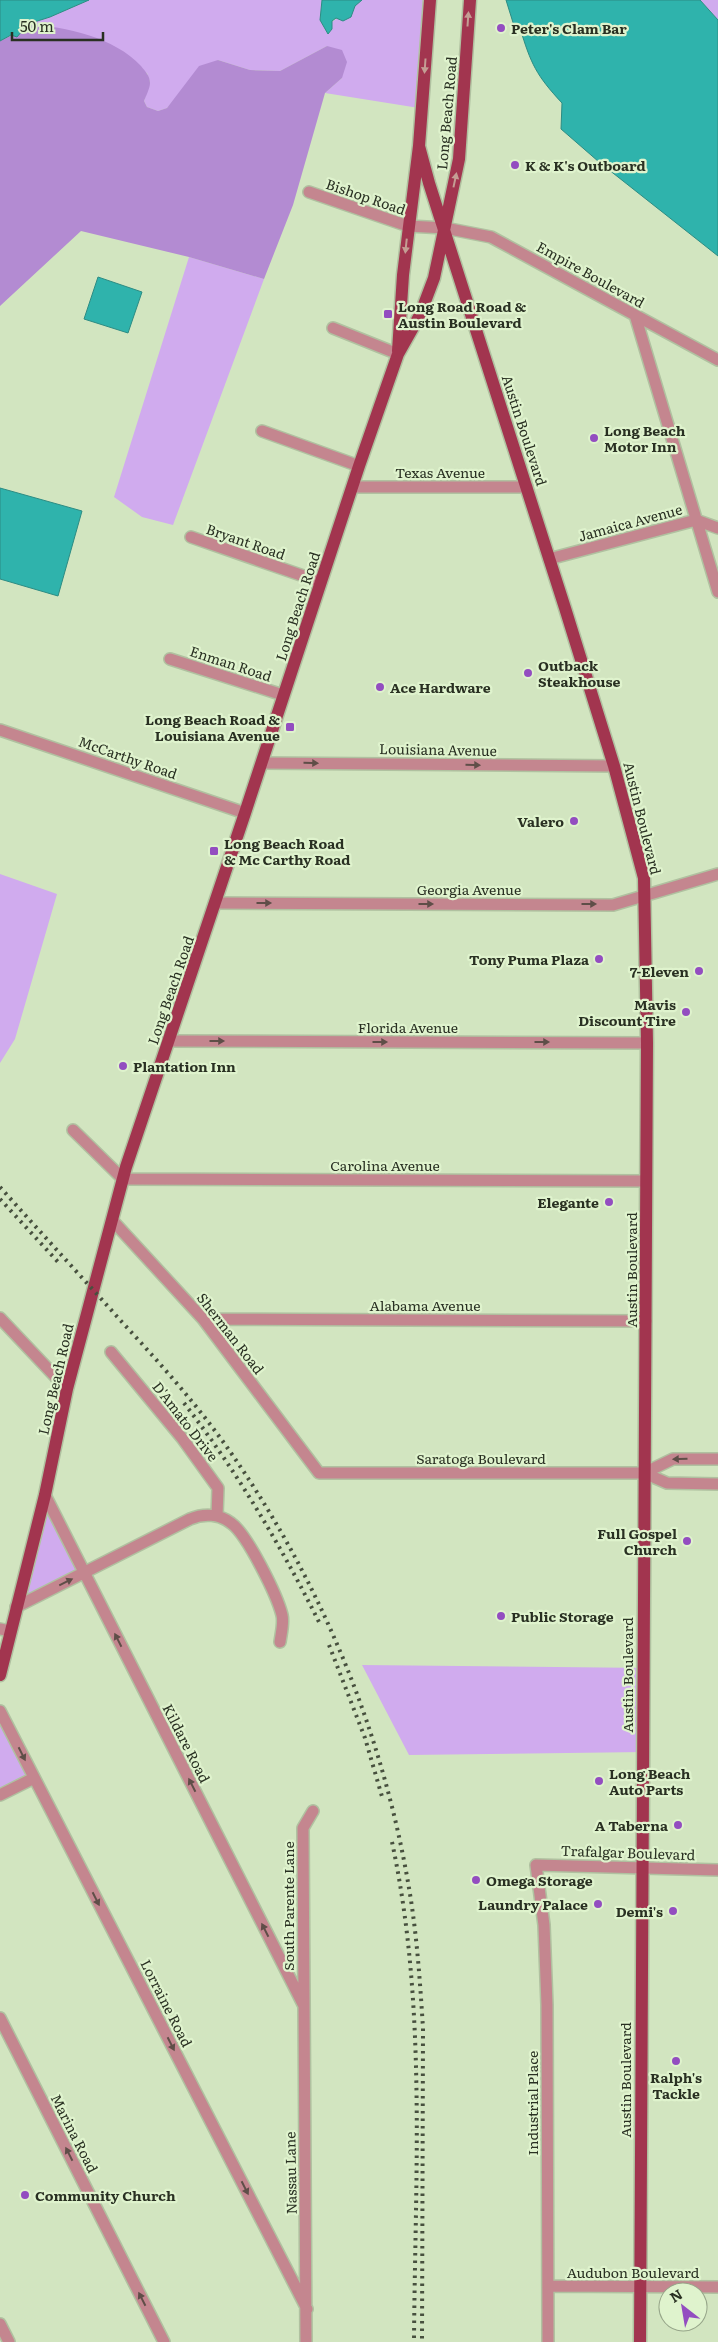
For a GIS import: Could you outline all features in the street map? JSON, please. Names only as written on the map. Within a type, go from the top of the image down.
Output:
[{"type":"main road","name":"Long Beach Road","points":[[398,354],[408,226],[419,146],[430,0]]},
{"type":"main road","name":"Long Beach Road","points":[[0,1675],[5,1630],[16,1607],[44,1495],[67,1389],[123,1179],[262,763],[358,466],[398,354],[420,315],[434,278],[459,159],[470,0]]},
{"type":"main road","name":"Long Beach Road","points":[[419,146],[429,183],[445,228]]},
{"type":"main road","name":"Austin Boulevard","points":[[445,228],[614,766],[644,878],[647,1043],[641,1868],[640,2342]]},
{"type":"street","name":"Bishop Road","points":[[309,192],[408,226],[445,228]]},
{"type":"street","name":"Empire Boulevard","points":[[445,228],[499,240],[718,360]]},
{"type":"street","points":[[635,315],[718,592]]},
{"type":"street","points":[[333,328],[398,354]]},
{"type":"street","points":[[262,431],[358,466]]},
{"type":"street","name":"Texas Avenue","points":[[352,487],[527,486]]},
{"type":"street","name":"Jamaica Avenue","points":[[549,559],[696,520],[718,528]]},
{"type":"street","name":"Bryant Road","points":[[190,537],[321,582]]},
{"type":"street","name":"Enman Road","points":[[170,659],[283,695]]},
{"type":"street","name":"McCarthy Road","points":[[0,730],[245,813]]},
{"type":"street","name":"Louisiana Avenue","points":[[262,763],[614,766]]},
{"type":"street","name":"Georgia Avenue","points":[[215,903],[613,904],[718,874]]},
{"type":"street","name":"Florida Avenue","points":[[168,1041],[647,1043]]},
{"type":"street","points":[[73,1130],[123,1179]]},
{"type":"street","name":"Carolina Avenue","points":[[123,1179],[646,1182]]},
{"type":"street","name":"Sherman Road","points":[[112,1220],[203,1319],[319,1473]]},
{"type":"street","points":[[0,1318],[67,1389]]},
{"type":"street","name":"Alabama Avenue","points":[[203,1319],[646,1321]]},
{"type":"street","name":"D'Amato Drive","points":[[111,1352],[182,1438],[218,1488],[217,1516]]},
{"type":"street","name":"Saratoga Boulevard","points":[[644,1473],[673,1459],[718,1459]]},
{"type":"street","name":"Saratoga Boulevard","points":[[319,1473],[644,1473],[667,1483],[718,1484]]},
{"type":"street","name":"Kildare Road","points":[[44,1495],[303,2004]]},
{"type":"street","points":[[16,1607],[190,1519],[200,1516],[217,1516],[227,1520],[238,1530],[269,1584],[283,1617],[280,1642]]},
{"type":"street","name":"Lorraine Road","points":[[0,1711],[307,2309]]},
{"type":"street","points":[[0,1795],[34,1778]]},
{"type":"street","name":"South Parente Lane","points":[[303,2004],[303,1828],[313,1811]]},
{"type":"street","name":"Trafalgar Boulevard","points":[[536,1865],[718,1870]]},
{"type":"street","name":"Industrial Place","points":[[536,1865],[544,1925],[546,1995],[548,2342]]},
{"type":"street","name":"Nassau Lane","points":[[303,2004],[306,2342]]},
{"type":"street","name":"Marina Road","points":[[0,2018],[164,2342]]},
{"type":"street","name":"Audubon Boulevard","points":[[549,2286],[718,2287]]},
{"type":"street","points":[[0,2324],[9,2342]]},
{"type":"shaded area","points":[[89,0],[322,0],[320,20],[328,34],[332,29],[332,22],[362,0],[427,0],[419,108],[325,93],[342,78],[327,46],[280,71],[250,70],[218,60],[182,91],[167,108],[158,111],[147,107],[144,101],[150,82],[147,73],[28,24],[50,17]]},
{"type":"shaded area","points":[[700,0],[718,0],[718,20]]},
{"type":"shaded area","points":[[28,24],[89,35],[130,56],[141,66],[149,78],[150,83],[144,101],[147,107],[158,111],[167,108],[199,66],[218,60],[250,70],[280,71],[327,46],[342,50],[347,62],[342,78],[325,93],[293,205],[264,279],[189,257],[81,231],[0,306],[0,41],[12,35],[17,37]]},
{"type":"shaded area","points":[[189,257],[264,279],[173,525],[142,517],[114,497]]},
{"type":"shaded area","points":[[0,874],[57,894],[15,1039],[0,1063]]},
{"type":"shaded area","points":[[45,1503],[80,1571],[21,1600]]},
{"type":"shaded area","points":[[362,1665],[650,1668],[645,1752],[409,1755]]},
{"type":"shaded area","points":[[0,1719],[29,1777],[0,1791]]},
{"type":"water","points":[[0,0],[89,0],[50,17],[28,24],[17,37],[11,35],[0,41]]},
{"type":"water","points":[[322,0],[362,0],[355,6],[351,17],[343,21],[336,18],[332,21],[332,29],[328,34],[320,20]]},
{"type":"water","points":[[506,0],[700,0],[718,20],[718,256],[599,162],[561,129],[562,103],[546,85],[535,68],[520,28],[515,29]]},
{"type":"water","points":[[98,277],[142,292],[128,333],[84,319]]},
{"type":"water","points":[[0,488],[82,511],[58,596],[0,579]]},
{"type":"railway","points":[[0,1187],[161,1365],[224,1443],[258,1493],[289,1546],[317,1600],[342,1655],[363,1712],[382,1770],[397,1828],[409,1888],[418,1958],[423,2028],[422,2342]]},
{"type":"railway","points":[[0,1199],[58,1262]]},
{"type":"railway","points":[[184,1403],[223,1456],[258,1510],[320,1624]]},
{"type":"railway","points":[[329,1645],[365,1738],[383,1800]]},
{"type":"railway","points":[[392,1842],[403,1904],[415,2029],[417,2154],[414,2342]]},
{"type":"place","name":"Peter's Clam Bar","points":[[501,28]]},
{"type":"place","name":"K & K's Outboard","points":[[515,165]]},
{"type":"place","name":"Long Road Road & Austin Boulevard","points":[[388,314]]},
{"type":"place","name":"Long Beach Motor Inn","points":[[594,438]]},
{"type":"place","name":"Outback Steakhouse","points":[[528,673]]},
{"type":"place","name":"Ace Hardware","points":[[380,687]]},
{"type":"place","name":"Long Beach Road & Louisiana Avenue","points":[[290,727]]},
{"type":"place","name":"Valero","points":[[574,821]]},
{"type":"place","name":"Long Beach Road & Mc Carthy Road","points":[[214,851]]},
{"type":"place","name":"Tony Puma Plaza","points":[[599,959]]},
{"type":"place","name":"7-Eleven","points":[[699,971]]},
{"type":"place","name":"Mavis Discount Tire","points":[[686,1012]]},
{"type":"place","name":"Plantation Inn","points":[[123,1066]]},
{"type":"place","name":"Elegante","points":[[609,1202]]},
{"type":"place","name":"Full Gospel Church","points":[[687,1541]]},
{"type":"place","name":"Public Storage","points":[[501,1616]]},
{"type":"place","name":"Long Beach Auto Parts","points":[[599,1781]]},
{"type":"place","name":"A Taberna","points":[[678,1825]]},
{"type":"place","name":"Omega Storage","points":[[476,1880]]},
{"type":"place","name":"Laundry Palace","points":[[598,1904]]},
{"type":"place","name":"Demi's","points":[[673,1911]]},
{"type":"place","name":"Ralph's Tackle","points":[[676,2061]]},
{"type":"place","name":"Community Church","points":[[25,2195]]}]
